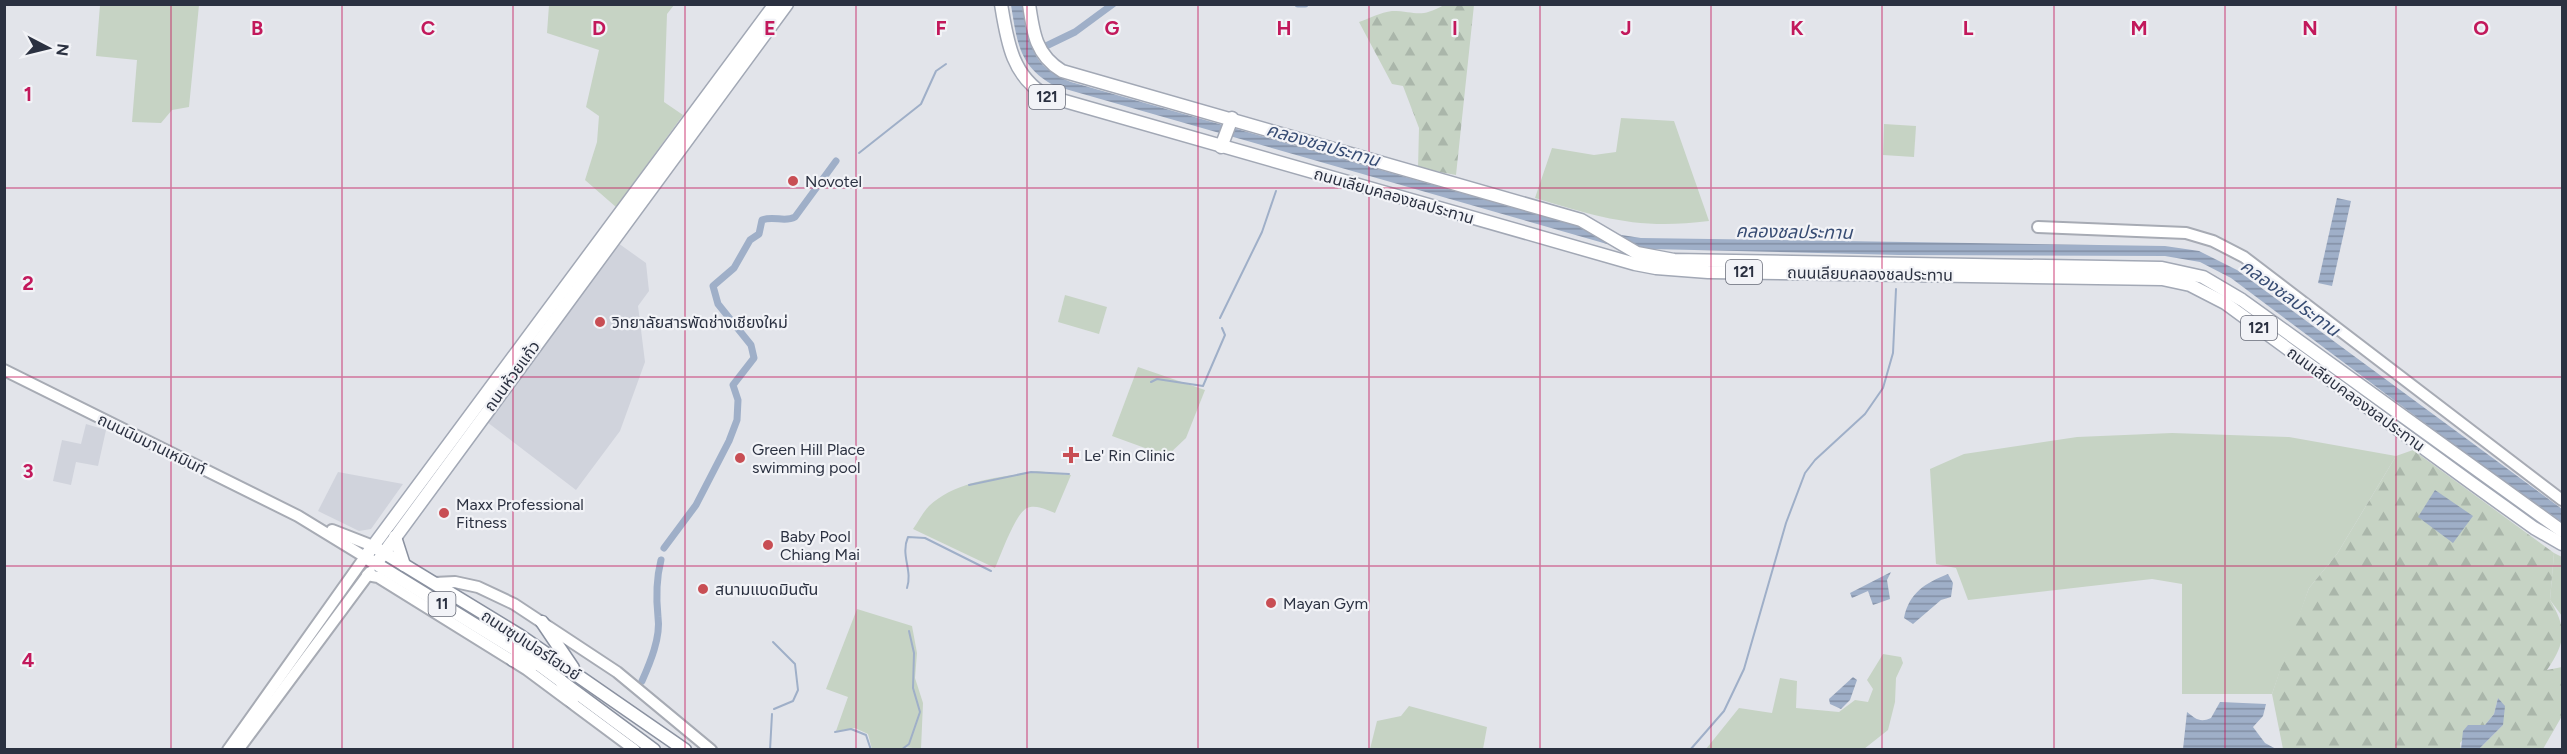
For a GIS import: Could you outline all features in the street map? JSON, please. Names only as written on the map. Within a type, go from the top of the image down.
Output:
[{"type":"main road","name":"ถนนห้วยแก้ว","points":[[709,101],[775,4]]},
{"type":"main road","name":"ถนนห้วยแก้ว","points":[[378,549],[381,535],[709,101],[786,4]]},
{"type":"main road","name":"ถนนเลียบคลองชลประทาน","points":[[1001,4],[1011,56],[1018,70],[1037,91],[1060,101],[1656,268],[1708,272],[1999,276],[2036,271]]},
{"type":"main road","name":"ถนนเลียบคลองชลประทาน","points":[[1029,4],[1039,48],[1047,60],[1062,71],[1232,118],[1591,224],[1637,253],[1674,260],[1966,263],[2036,271],[2162,279],[2197,288],[2225,303],[2419,437],[2562,531]]},
{"type":"main road","points":[[1221,147],[1232,118]]},
{"type":"main road","points":[[2038,227],[2173,232],[2199,237],[2224,246],[2263,272],[2562,500]]},
{"type":"main road","points":[[1966,263],[1978,271],[2002,272],[1999,276]]},
{"type":"main road","name":"ถนนห้วยแก้ว","points":[[238,750],[362,572],[364,553],[378,549],[395,537],[581,272]]},
{"type":"main road","name":"ถนนนิมมานเหมินท์","points":[[4,370],[301,518],[364,553]]},
{"type":"main road","name":"ถนนเลียบคลองชลประทาน","points":[[2419,437],[2534,528],[2562,544]]},
{"type":"main road","points":[[381,535],[364,553],[362,572],[378,577],[513,660],[572,701],[635,750]]},
{"type":"main road","points":[[395,537],[404,565]]},
{"type":"main road","name":"ถนนซุปเปอร์ไฮเวย์","points":[[378,549],[576,673],[685,750]]},
{"type":"main road","name":"ถนนซุปเปอร์ไฮเวย์","points":[[364,553],[539,664],[654,750]]},
{"type":"main road","name":"ถนนห้วยแก้ว","points":[[228,750],[362,572]]},
{"type":"main road","points":[[434,583],[455,582],[478,587],[514,604],[630,682],[711,750]]},
{"type":"main road","points":[[542,622],[576,673]]},
{"type":"main road","points":[[513,660],[539,664]]},
{"type":"main road","points":[[559,678],[572,701]]},
{"type":"shaded area","points":[[618,243],[646,263],[649,291],[638,306],[645,362],[620,431],[576,490],[487,422]]},
{"type":"shaded area","points":[[86,424],[106,430],[98,466],[76,462],[71,485],[53,481],[62,440],[81,444]]},
{"type":"shaded area","points":[[338,472],[403,484],[371,529],[359,531],[318,511]]},
{"type":"green space","points":[[100,5],[199,5],[189,107],[172,110],[161,123],[132,122],[137,60],[96,56]]},
{"type":"green space","points":[[549,5],[674,5],[667,14],[664,102],[683,115],[616,207],[585,180],[597,142],[599,116],[586,107],[599,50],[547,33]]},
{"type":"green space","points":[[1444,5],[1474,5],[1456,175],[1418,168],[1419,128],[1403,86],[1392,84],[1359,22],[1392,11],[1423,13]]},
{"type":"green space","points":[[1621,118],[1674,121],[1709,221],[1641,223],[1601,216],[1535,198],[1552,148],[1594,155],[1616,152]]},
{"type":"green space","points":[[1884,124],[1916,126],[1914,157],[1883,155]]},
{"type":"green space","points":[[1065,295],[1107,307],[1099,334],[1058,322]]},
{"type":"green space","points":[[1138,367],[1205,390],[1186,438],[1167,456],[1112,436]]},
{"type":"green space","points":[[2172,433],[2289,437],[2396,456],[2337,554],[2309,588],[2272,694],[2182,694],[2182,584],[2152,579],[1968,600],[1956,568],[1936,564],[1930,469],[1964,454],[2077,437]]},
{"type":"green space","points":[[2413,450],[2554,553],[2550,600],[2562,627],[2562,635],[2558,652],[2547,670],[2562,667],[2562,716],[2543,749],[2479,749],[2503,725],[2498,698],[2494,714],[2485,725],[2477,725],[2460,743],[2461,749],[2283,749],[2272,694],[2309,588],[2337,554],[2396,456]]},
{"type":"green space","points":[[1037,471],[1071,475],[1055,513],[1034,507],[1022,512],[1013,526],[995,568],[913,529],[929,506],[953,490],[980,481]]},
{"type":"green space","points":[[2554,553],[2562,557],[2562,616],[2550,600]]},
{"type":"green space","points":[[857,609],[912,626],[917,653],[915,678],[923,703],[921,749],[904,747],[902,749],[872,749],[868,734],[855,728],[836,731],[848,697],[826,689]]},
{"type":"green space","points":[[1883,654],[1901,657],[1903,663],[1896,678],[1895,702],[1888,730],[1864,749],[1706,749],[1739,708],[1772,713],[1780,678],[1797,681],[1796,708],[1839,712],[1855,700],[1868,702],[1873,689],[1867,680]]},
{"type":"green space","points":[[1409,706],[1487,727],[1483,749],[1370,749],[1377,721],[1401,716]]},
{"type":"water","points":[[1011,5],[1023,5],[1030,42],[1040,61],[1057,76],[1071,82],[1596,231],[1641,238],[2165,246],[2199,251],[2237,270],[2562,509],[2562,522],[2498,478],[2231,278],[2200,262],[2165,256],[1899,255],[1651,249],[1607,244],[1055,86],[1043,79],[1027,62],[1018,42]]},
{"type":"water","points":[[2337,198],[2351,201],[2332,286],[2318,283]]},
{"type":"water","points":[[2435,490],[2473,516],[2453,543],[2418,517]]},
{"type":"water","points":[[1891,572],[1887,580],[1890,599],[1873,605],[1868,591],[1852,598],[1850,593]]},
{"type":"water","points":[[1948,574],[1953,583],[1951,597],[1941,600],[1913,624],[1904,618],[1906,609],[1919,590]]},
{"type":"water","points":[[1853,677],[1857,680],[1850,700],[1841,709],[1830,704],[1829,699]]},
{"type":"water","points":[[2498,698],[2505,706],[2503,725],[2479,749],[2461,749],[2463,731],[2468,725],[2485,725],[2494,714]]},
{"type":"water","points":[[2220,702],[2266,704],[2263,716],[2253,727],[2265,743],[2276,749],[2183,749],[2187,712],[2198,720],[2211,718]]},
{"type":"waterway","points":[[1046,46],[1075,32],[1113,4]]},
{"type":"waterway","points":[[1298,4],[1305,4]]},
{"type":"waterway","points":[[859,153],[921,104],[936,71],[946,64]]},
{"type":"waterway","points":[[664,548],[696,505],[729,441],[737,420],[738,400],[733,385],[754,358],[751,345],[718,304],[713,286],[734,268],[750,240],[759,234],[762,220],[795,217],[836,161]]},
{"type":"waterway","points":[[1220,318],[1262,232],[1276,191]]},
{"type":"waterway","points":[[1690,750],[1724,711],[1744,669],[1786,523],[1805,473],[1815,460],[1865,414],[1883,388],[1893,353],[1896,289]]},
{"type":"waterway","points":[[1151,382],[1157,379],[1203,386],[1225,335],[1222,328]]},
{"type":"waterway","points":[[969,485],[1031,472],[1069,474]]},
{"type":"waterway","points":[[907,588],[909,575],[905,550],[908,537],[925,538],[991,571]]},
{"type":"waterway","points":[[642,681],[658,633],[657,589],[661,560]]},
{"type":"waterway","points":[[901,750],[909,744],[920,712],[913,688],[914,653],[909,631]]},
{"type":"waterway","points":[[773,642],[795,664],[798,690],[793,701],[774,709]]},
{"type":"waterway","points":[[770,750],[772,714]]},
{"type":"waterway","points":[[835,732],[851,729],[866,735],[871,750]]},
{"type":"place","name":"Novotel","points":[[793,181]]},
{"type":"place","name":"วิทยาลัยสารพัดช่างเชียงใหม่","points":[[600,322]]},
{"type":"place","name":"Le' Rin Clinic","points":[[1071,455]]},
{"type":"place","name":"Green Hill Place swimming pool","points":[[740,458]]},
{"type":"place","name":"Maxx Professional Fitness","points":[[444,513]]},
{"type":"place","name":"Baby Pool Chiang Mai","points":[[768,545]]},
{"type":"place","name":"สนามแบดมินตัน","points":[[703,589]]},
{"type":"place","name":"Mayan Gym","points":[[1271,603]]},
{"type":"water label","name":"คลองชลประทาน","points":[[1323,145]]},
{"type":"water label","name":"คลองชลประทาน","points":[[1794,232]]},
{"type":"water label","name":"คลองชลประทาน","points":[[2290,298]]}]
